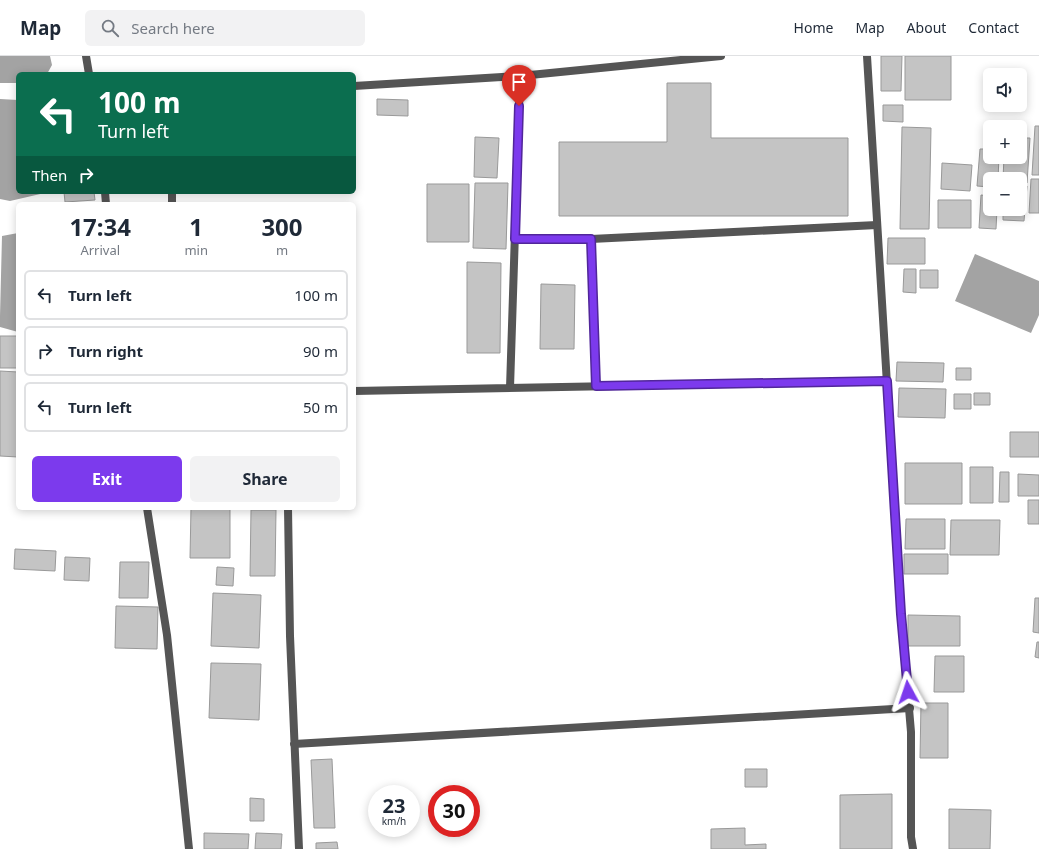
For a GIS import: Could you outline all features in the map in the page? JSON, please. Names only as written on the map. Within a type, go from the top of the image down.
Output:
[{"type":"street","points":[[86,56],[89,72]]},
{"type":"street","points":[[356,86],[520,76],[721,56]]},
{"type":"street","points":[[867,56],[901,614],[910,708],[911,838],[913,849]]},
{"type":"street","points":[[510,388],[520,76]]},
{"type":"street","points":[[515,239],[591,239],[877,225]]},
{"type":"street","points":[[591,239],[596,386]]},
{"type":"street","points":[[356,391],[887,381]]},
{"type":"street","points":[[147,510],[167,635],[189,849]]},
{"type":"street","points":[[288,510],[290,636],[299,849]]},
{"type":"street","points":[[294,744],[910,708]]},
{"type":"shaded area","points":[[0,56],[50,56],[52,65],[48,72],[16,72],[16,83],[0,83]]},
{"type":"shaded area","points":[[0,99],[16,100],[16,194],[40,194],[10,201],[0,199]]},
{"type":"shaded area","points":[[16,233],[16,331],[0,327],[2,236]]},
{"type":"shaded area","points":[[975,254],[1039,281],[1039,315],[1031,333],[955,301]]},
{"type":"building","points":[[881,56],[902,56],[901,91],[881,91]]},
{"type":"building","points":[[905,56],[951,56],[951,100],[905,100]]},
{"type":"building","points":[[667,83],[711,83],[711,138],[848,138],[848,216],[559,216],[559,142],[667,142]]},
{"type":"building","points":[[377,99],[408,100],[408,116],[377,115]]},
{"type":"building","points":[[883,105],[903,105],[903,122],[883,121]]},
{"type":"building","points":[[1035,126],[1039,126],[1039,175],[1032,175]]},
{"type":"building","points":[[902,127],[931,128],[929,229],[900,229]]},
{"type":"building","points":[[475,137],[499,138],[497,178],[474,177]]},
{"type":"building","points":[[1027,138],[1030,138],[1027,183],[1027,172],[1003,172],[1004,164],[1027,164]]},
{"type":"building","points":[[980,149],[983,149],[983,164],[999,164],[998,172],[983,172],[983,186],[977,186]]},
{"type":"building","points":[[942,163],[972,165],[970,191],[941,189]]},
{"type":"building","points":[[1031,179],[1039,179],[1039,213],[1029,213]]},
{"type":"building","points":[[475,183],[508,183],[506,249],[473,248]]},
{"type":"building","points":[[427,184],[469,184],[469,242],[427,242]]},
{"type":"building","points":[[64,194],[94,194],[95,200],[65,202]]},
{"type":"building","points":[[981,195],[983,195],[983,216],[997,216],[996,229],[979,228]]},
{"type":"building","points":[[938,200],[971,200],[971,228],[938,228]]},
{"type":"building","points":[[1003,216],[1024,216],[1024,221],[1003,220]]},
{"type":"building","points":[[888,238],[925,238],[925,264],[887,264]]},
{"type":"building","points":[[467,262],[501,263],[500,353],[467,353]]},
{"type":"building","points":[[904,269],[916,269],[916,293],[903,292]]},
{"type":"building","points":[[920,270],[938,270],[938,288],[920,288]]},
{"type":"building","points":[[541,284],[575,285],[574,349],[540,349]]},
{"type":"building","points":[[0,336],[16,336],[16,368],[0,368]]},
{"type":"building","points":[[897,362],[944,363],[943,382],[896,381]]},
{"type":"building","points":[[956,368],[971,368],[971,380],[956,380]]},
{"type":"building","points":[[0,371],[16,372],[16,457],[0,456]]},
{"type":"building","points":[[899,388],[946,389],[945,418],[898,417]]},
{"type":"building","points":[[974,393],[990,393],[990,405],[974,405]]},
{"type":"building","points":[[954,394],[971,394],[971,409],[954,409]]},
{"type":"building","points":[[1010,432],[1039,432],[1039,457],[1010,457]]},
{"type":"building","points":[[905,463],[962,463],[962,504],[905,504]]},
{"type":"building","points":[[970,467],[993,467],[993,503],[970,503]]},
{"type":"building","points":[[1000,472],[1009,472],[1009,502],[999,502]]},
{"type":"building","points":[[1018,474],[1039,475],[1039,496],[1018,496]]},
{"type":"building","points":[[1028,500],[1039,500],[1039,524],[1028,524]]},
{"type":"building","points":[[191,510],[230,510],[230,558],[190,558]]},
{"type":"building","points":[[251,510],[276,510],[275,576],[250,576]]},
{"type":"building","points":[[906,519],[945,519],[945,549],[905,549]]},
{"type":"building","points":[[951,520],[1000,520],[999,555],[950,555]]},
{"type":"building","points":[[15,549],[56,551],[55,571],[14,569]]},
{"type":"building","points":[[904,554],[948,554],[948,574],[904,574]]},
{"type":"building","points":[[65,557],[90,558],[89,581],[64,580]]},
{"type":"building","points":[[120,562],[149,562],[148,598],[119,598]]},
{"type":"building","points":[[217,567],[234,568],[233,586],[216,585]]},
{"type":"building","points":[[213,593],[261,595],[259,648],[211,646]]},
{"type":"building","points":[[1035,598],[1039,598],[1039,633],[1033,632]]},
{"type":"building","points":[[116,606],[158,607],[157,649],[115,648]]},
{"type":"building","points":[[908,615],[960,616],[960,646],[908,646]]},
{"type":"building","points":[[1037,642],[1039,642],[1039,658],[1035,657]]},
{"type":"building","points":[[935,656],[964,656],[964,692],[934,692]]},
{"type":"building","points":[[211,663],[261,664],[259,720],[209,718]]},
{"type":"building","points":[[921,703],[948,703],[948,758],[920,758]]},
{"type":"building","points":[[332,759],[335,828],[314,828],[311,760]]},
{"type":"building","points":[[745,769],[767,769],[767,787],[745,787]]},
{"type":"building","points":[[892,794],[892,849],[840,849],[840,795]]},
{"type":"building","points":[[250,798],[264,799],[264,821],[250,821]]},
{"type":"building","points":[[949,809],[991,810],[990,849],[949,849]]},
{"type":"building","points":[[745,828],[745,845],[766,844],[766,849],[711,849],[711,829]]},
{"type":"building","points":[[204,833],[249,834],[248,849],[204,849]]},
{"type":"building","points":[[256,833],[282,834],[281,849],[255,849]]},
{"type":"building","points":[[337,842],[338,849],[316,849],[316,843]]},
{"type":"route","points":[[519,106],[515,239],[591,239],[596,386],[887,381],[901,614],[908,692]]}]
